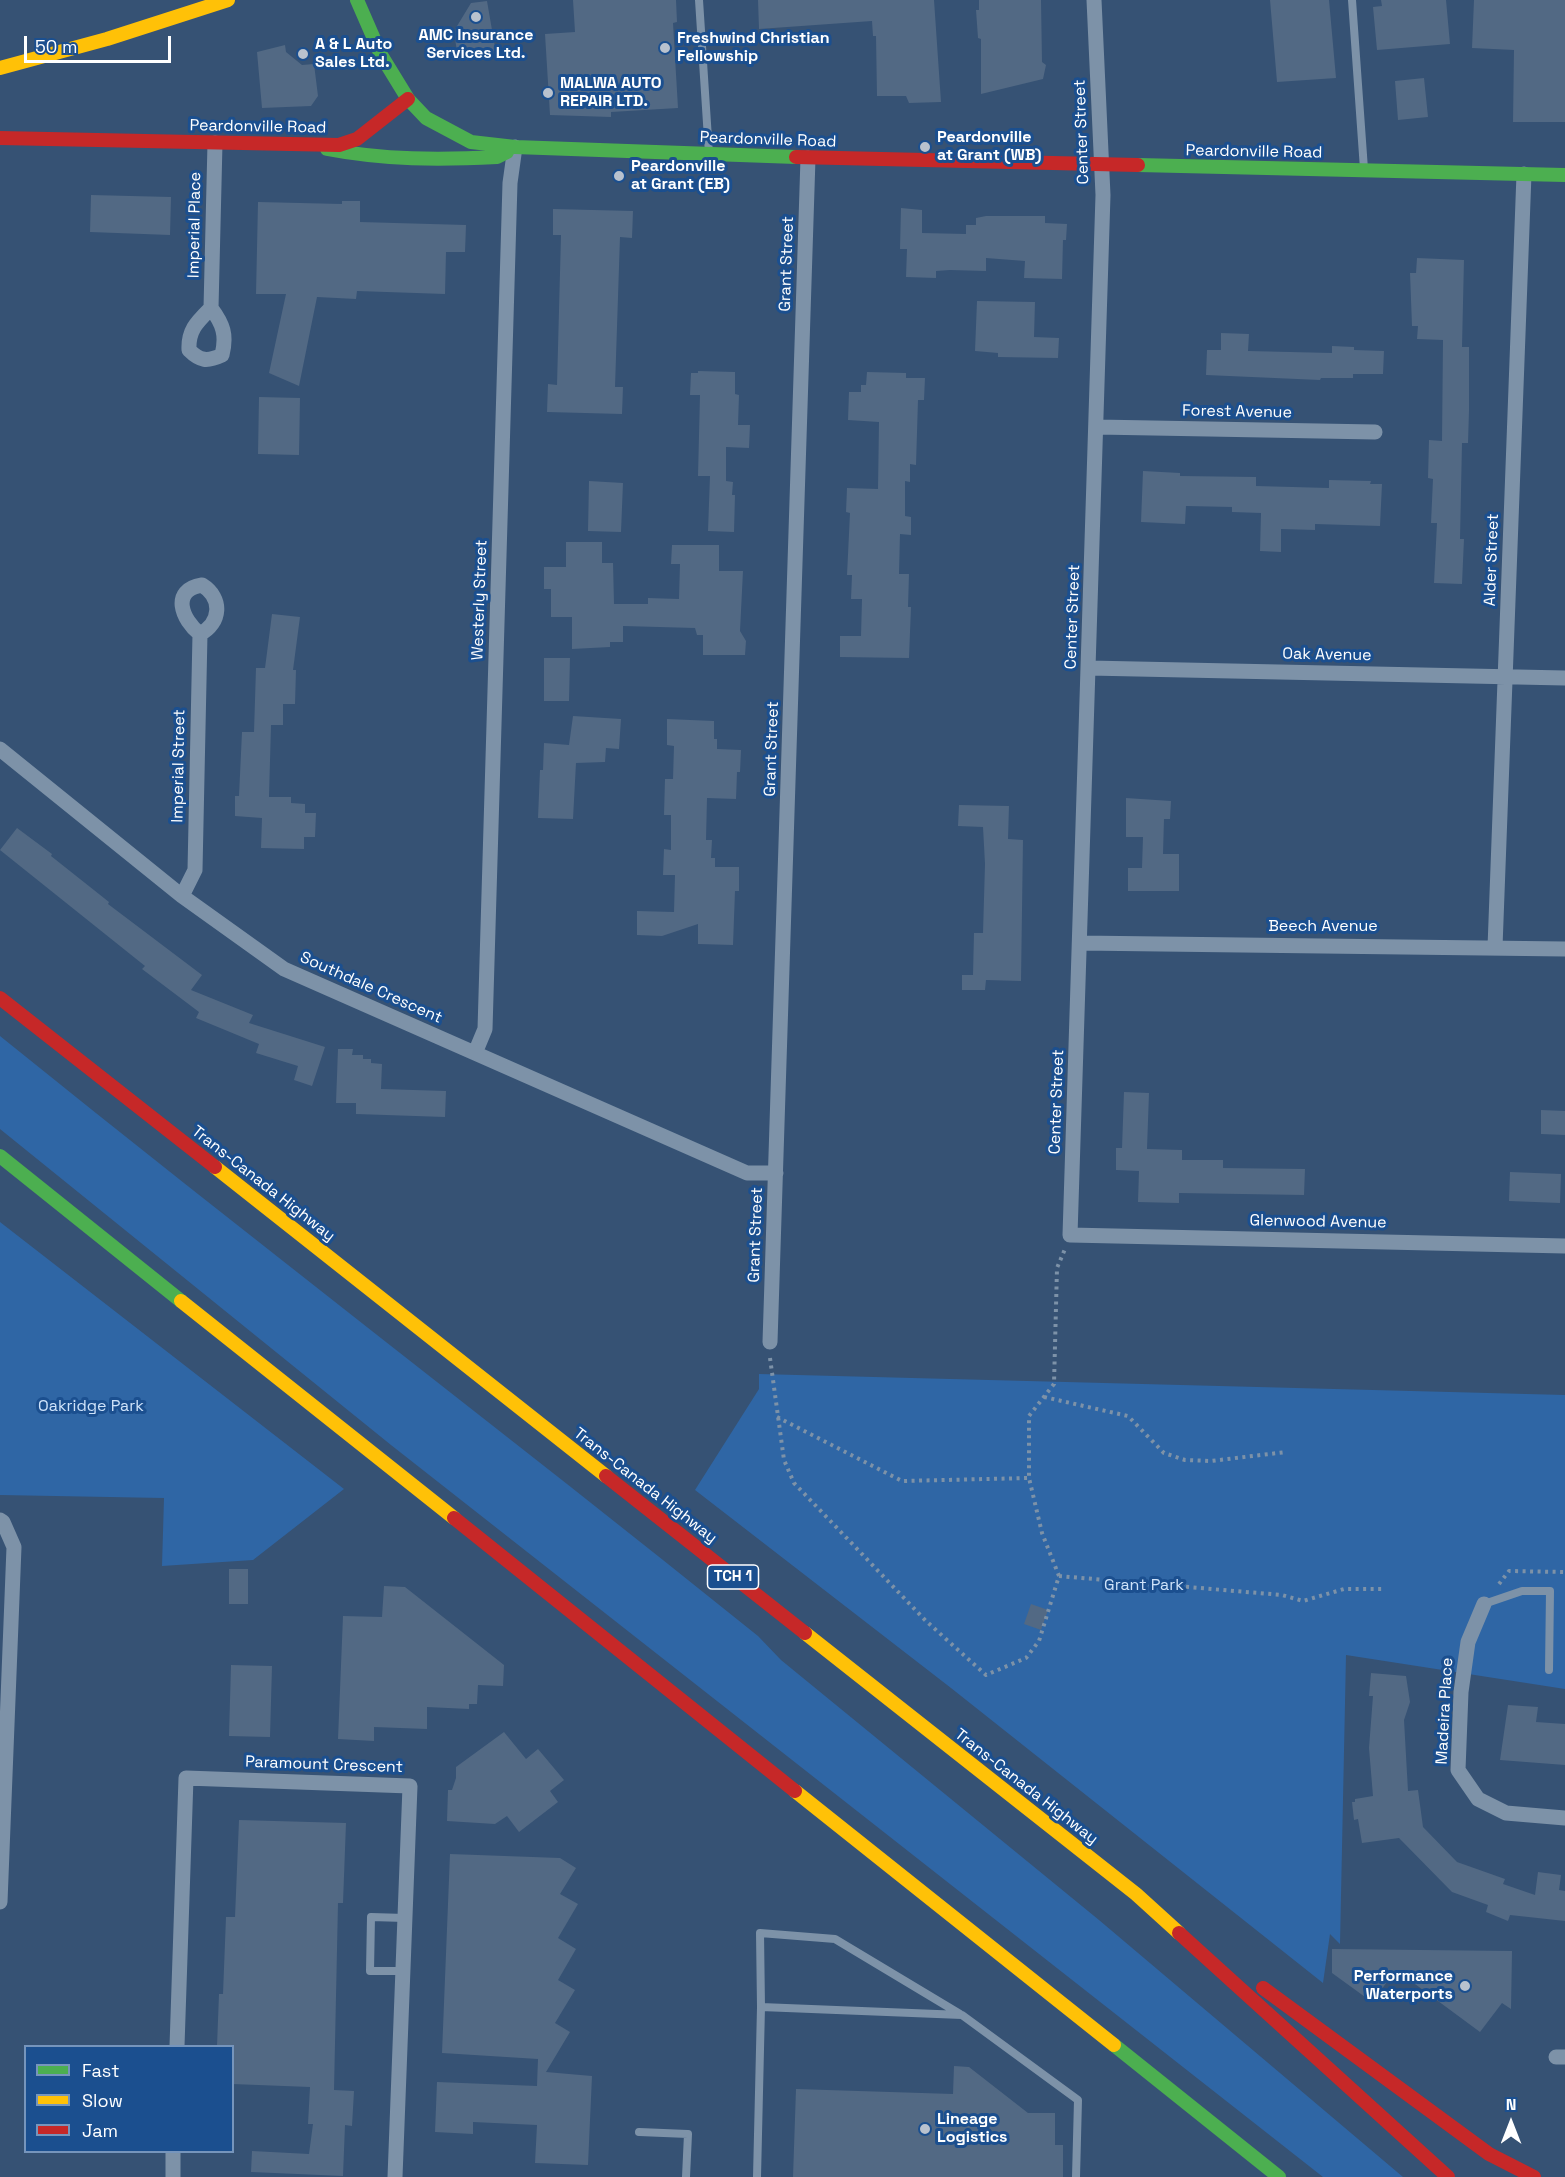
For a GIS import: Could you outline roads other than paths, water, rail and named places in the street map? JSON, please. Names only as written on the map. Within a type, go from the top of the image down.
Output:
[{"type":"main road","points":[[0,68],[107,39],[228,0]]},
{"type":"main road","points":[[357,0],[381,55],[408,99]]},
{"type":"main road","name":"Peardonville Road","points":[[0,138],[339,145],[357,139],[408,99],[426,118],[471,142],[515,147],[808,158],[1565,175]]},
{"type":"main road","points":[[309,144],[362,157],[394,159],[497,157],[515,147]]},
{"type":"main road","name":"Trans-Canada Highway","points":[[0,998],[1136,1894],[1448,2177]]},
{"type":"main road","points":[[0,1156],[1279,2177]]},
{"type":"main road","points":[[1136,1894],[1489,2154],[1534,2177]]},
{"type":"street","name":"Center Street","points":[[1070,1234],[1097,428],[1102,164],[1094,0]]},
{"type":"street","name":"Imperial Place","points":[[211,308],[215,143]]},
{"type":"street","name":"Westerly Street","points":[[475,1053],[485,1029],[510,183],[515,147]]},
{"type":"street","name":"Grant Street","points":[[770,1342],[808,158]]},
{"type":"street","name":"Alder Street","points":[[1495,947],[1524,174]]},
{"type":"street","name":"Forest Avenue","points":[[1097,428],[1375,432]]},
{"type":"street","name":"Imperial Street","points":[[182,896],[195,870],[200,634]]},
{"type":"street","name":"Oak Avenue","points":[[1089,668],[1565,678]]},
{"type":"street","name":"Southdale Crescent","points":[[0,749],[182,896],[284,969],[747,1173],[776,1173]]},
{"type":"street","name":"Beech Avenue","points":[[1080,943],[1565,949]]},
{"type":"street","name":"Glenwood Avenue","points":[[1070,1234],[1565,1246]]},
{"type":"street","points":[[0,1520],[14,1547],[0,1902]]},
{"type":"street","name":"Madeira Place","points":[[1484,1604],[1468,1642],[1461,1692],[1458,1770],[1478,1799],[1506,1813],[1565,1818]]},
{"type":"street","name":"Paramount Crescent","points":[[177,2045],[186,1778],[411,1786],[395,2177]]},
{"type":"street","points":[[173,2153],[173,2177]]},
{"type":"lane","points":[[699,0],[709,155]]},
{"type":"lane","points":[[1352,0],[1364,171]]},
{"type":"lane","points":[[1484,1604],[1522,1591],[1550,1591],[1549,1670]]},
{"type":"lane","points":[[403,1971],[370,1971],[372,1917],[405,1918]]},
{"type":"lane","points":[[757,2177],[761,2007],[760,1933],[834,1939],[962,2015],[1078,2100],[1076,2177]]},
{"type":"lane","points":[[761,2007],[962,2015]]},
{"type":"lane","points":[[639,2132],[688,2134],[686,2177]]},
{"type":"place","name":"AMC Insurance Services Ltd.","points":[[476,17]]},
{"type":"place","name":"Freshwind Christian Fellowship","points":[[665,48]]},
{"type":"place","name":"A & L Auto Sales Ltd.","points":[[303,54]]},
{"type":"place","name":"MALWA AUTO REPAIR LTD.","points":[[548,93]]},
{"type":"place","name":"Peardonville at Grant (WB)","points":[[925,147]]},
{"type":"place","name":"Peardonville at Grant (EB)","points":[[619,176]]},
{"type":"place","name":"Performance Waterports","points":[[1465,1986]]},
{"type":"place","name":"Lineage Logistics","points":[[925,2129]]},
{"type":"park label","name":"Oakridge Park","points":[[91,1407]]},
{"type":"park label","name":"Grant Park","points":[[1144,1586]]}]
